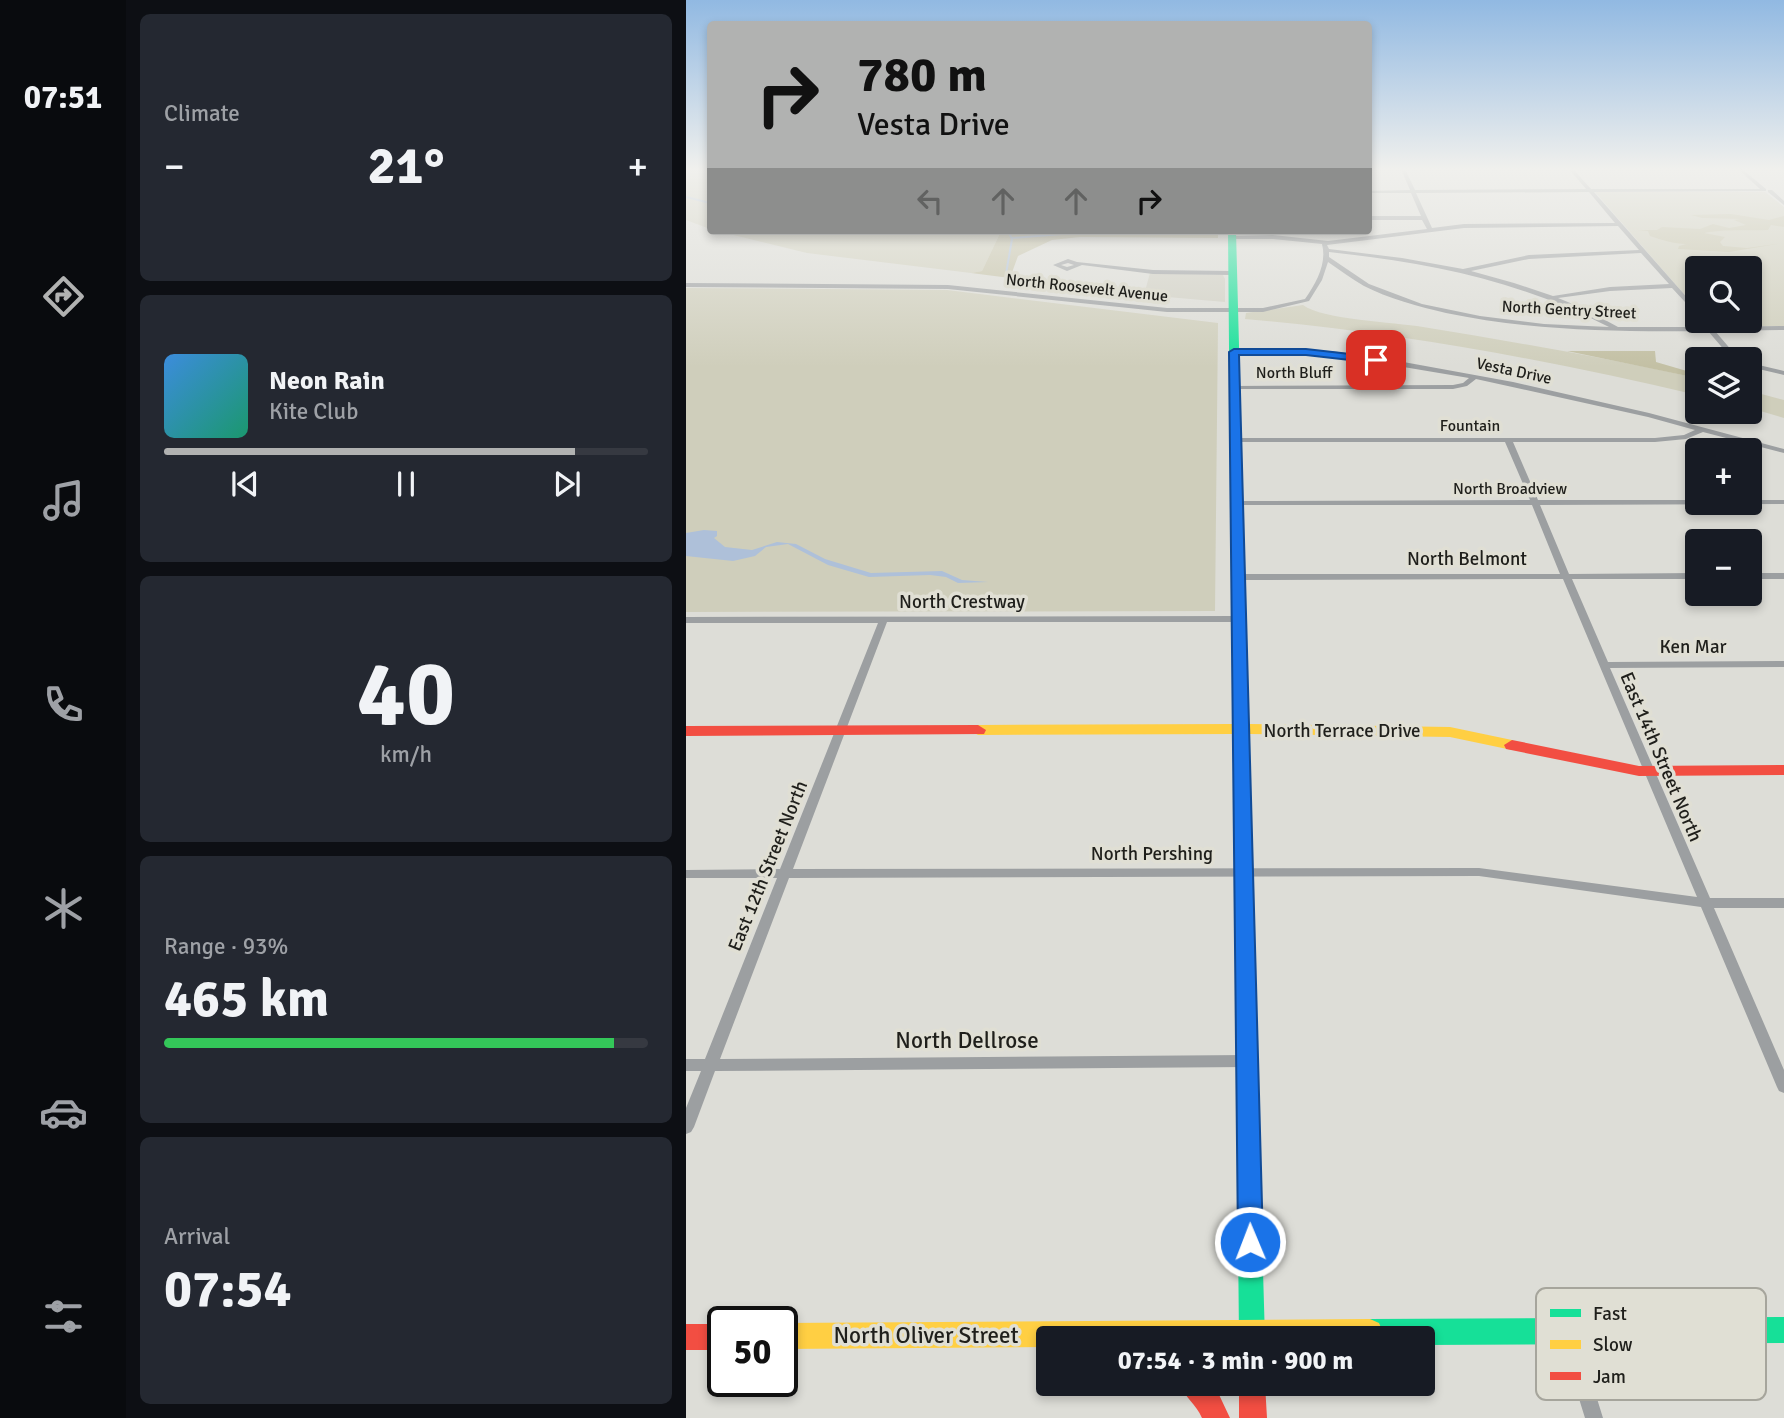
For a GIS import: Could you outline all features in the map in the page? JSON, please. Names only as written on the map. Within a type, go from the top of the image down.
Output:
[{"type":"main road","points":[[1232,235],[1252,1326]]},
{"type":"main road","name":"North Terrace Drive","points":[[686,731],[1450,732],[1565,758],[1647,771],[1784,770]]},
{"type":"main road","name":"North Oliver Street","points":[[1766,1330],[1784,1330]]},
{"type":"main road","name":"North Oliver Street","points":[[1435,1333],[1536,1331]]},
{"type":"main road","name":"North Oliver Street","points":[[798,1336],[1036,1336]]},
{"type":"main road","points":[[686,1337],[707,1337]]},
{"type":"main road","points":[[1206,1396],[1216,1418]]},
{"type":"main road","points":[[1252,1396],[1252,1418]]},
{"type":"street","points":[[1248,235],[1324,242],[1385,235]]},
{"type":"street","points":[[1629,235],[1685,299]]},
{"type":"street","points":[[1324,242],[1326,253],[1405,260],[1464,271],[1556,298],[1617,328]]},
{"type":"street","points":[[1464,271],[1529,257],[1642,251]]},
{"type":"street","name":"North Roosevelt Avenue","points":[[686,285],[927,286],[1144,310],[1263,310],[1307,300],[1318,283],[1326,253]]},
{"type":"street","name":"North Gentry Street","points":[[1326,253],[1339,269],[1368,286],[1436,309],[1534,325],[1685,328]]},
{"type":"street","points":[[1079,263],[1153,272],[1232,273]]},
{"type":"street","points":[[1556,298],[1610,289],[1674,286]]},
{"type":"street","name":"North Gentry Street","points":[[1762,328],[1784,328]]},
{"type":"street","points":[[1713,333],[1726,347]]},
{"type":"street","name":"Vesta Drive","points":[[1234,352],[1332,353],[1475,377],[1702,429],[1784,451]]},
{"type":"street","points":[[1762,368],[1784,373]]},
{"type":"street","name":"North Bluff","points":[[1235,387],[1453,387],[1465,385],[1475,377]]},
{"type":"street","name":"Fountain","points":[[1235,440],[1671,439],[1686,437],[1702,429]]},
{"type":"street","name":"East 14th Street North","points":[[1508,440],[1704,903],[1781,1072],[1784,1087]]},
{"type":"street","name":"North Broadview","points":[[1236,503],[1784,502]]},
{"type":"street","name":"North Belmont","points":[[1238,577],[1685,576]]},
{"type":"street","points":[[1762,576],[1784,576]]},
{"type":"street","name":"East 12th Street North","points":[[686,1127],[884,619]]},
{"type":"street","name":"North Crestway","points":[[686,620],[1238,620]]},
{"type":"street","name":"Ken Mar","points":[[1603,665],[1784,664]]},
{"type":"street","name":"North Pershing","points":[[686,874],[1479,872],[1704,903],[1784,903]]},
{"type":"street","name":"North Dellrose","points":[[686,1065],[1247,1061]]},
{"type":"street","points":[[1588,1400],[1594,1418]]},
{"type":"shaded area","points":[[999,235],[1218,235],[1218,238],[1080,237],[1052,240],[1018,256],[1010,278],[971,273],[982,271]]},
{"type":"shaded area","points":[[1715,235],[1725,237],[1720,242],[1723,246],[1747,248],[1783,243],[1729,252],[1678,249],[1686,244],[1650,236]]},
{"type":"shaded area","points":[[1150,273],[1223,275],[1225,302],[1144,295]]},
{"type":"shaded area","points":[[1567,351],[1655,351],[1656,362],[1685,370],[1685,376]]},
{"type":"green space","points":[[734,235],[999,235],[982,271],[971,273],[807,253]]},
{"type":"green space","points":[[1633,235],[1784,235],[1784,326],[1762,326],[1762,256],[1685,256],[1685,295]]},
{"type":"green space","points":[[686,288],[947,290],[1218,323],[1215,611],[686,612]]},
{"type":"green space","points":[[1303,305],[1342,317],[1492,338],[1685,376],[1685,392],[1472,349],[1359,331],[1245,319],[1246,313]]},
{"type":"green space","points":[[1762,394],[1784,400],[1784,418],[1762,412]]},
{"type":"water","points":[[717,531],[714,538],[725,547],[752,550],[777,542],[796,544],[825,559],[871,573],[942,571],[962,580],[988,582],[958,583],[946,577],[930,575],[869,577],[828,565],[788,544],[766,547],[755,556],[733,561],[686,556],[686,533]]},
{"type":"waterway","points":[[1006,274],[1012,239],[1010,235]]},
{"type":"waterway","points":[[1012,238],[1047,235]]},
{"type":"traffic: fast","points":[[1232,235],[1238,576]]},
{"type":"traffic: fast","points":[[1248,1133],[1252,1326]]},
{"type":"traffic: fast","points":[[1766,1330],[1784,1330]]},
{"type":"traffic: fast","points":[[1435,1332],[1536,1331]]},
{"type":"traffic: slow","points":[[1238,576],[1248,1133]]},
{"type":"traffic: slow","points":[[978,730],[1365,729],[1450,732],[1512,745]]},
{"type":"traffic: slow","points":[[798,1336],[1036,1334]]},
{"type":"traffic: jam","points":[[686,731],[978,730]]},
{"type":"traffic: jam","points":[[1512,745],[1639,771],[1784,770]]},
{"type":"traffic: jam","points":[[686,1337],[707,1337]]},
{"type":"traffic: jam","points":[[1206,1396],[1216,1418]]},
{"type":"traffic: jam","points":[[1252,1396],[1253,1418]]},
{"type":"route","points":[[1250,1242],[1234,352],[1332,353],[1376,360]]}]
